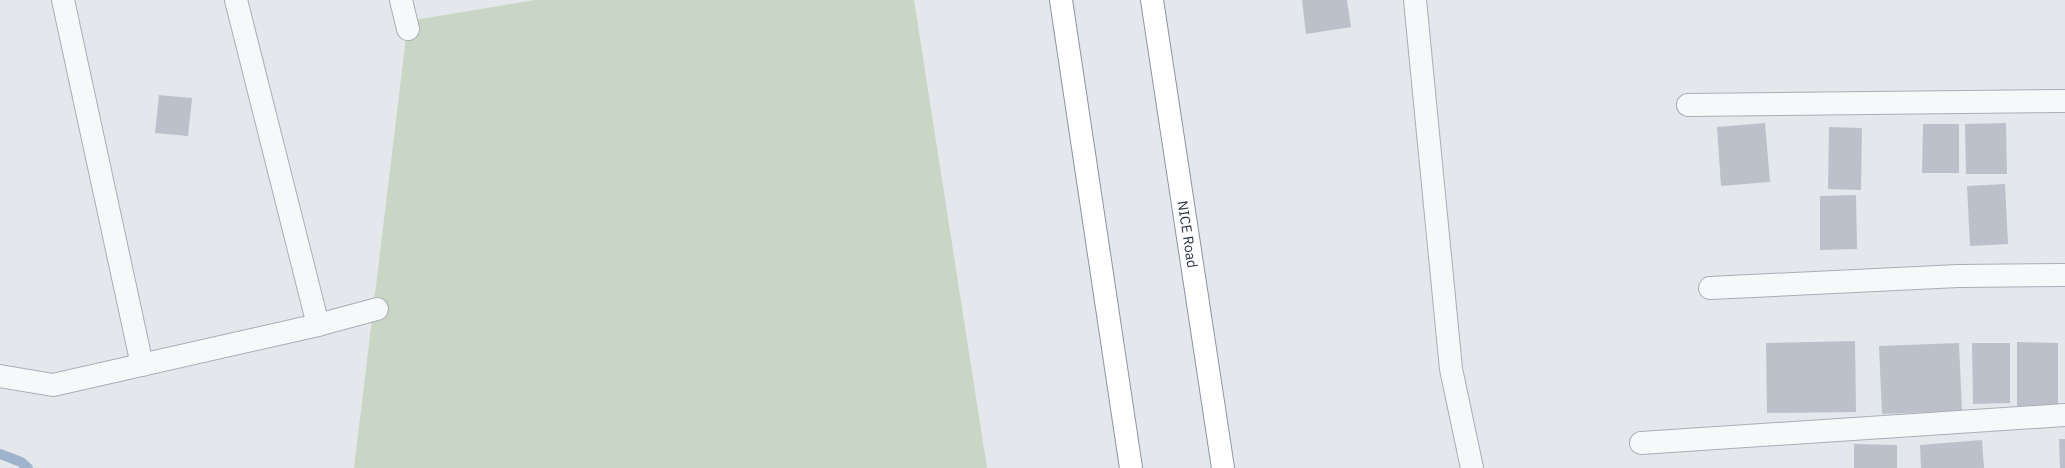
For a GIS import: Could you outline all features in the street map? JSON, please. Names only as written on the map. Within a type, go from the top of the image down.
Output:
[{"type":"highway","points":[[1061,0],[1131,468]]},
{"type":"highway","name":"NICE Road","points":[[1152,0],[1223,468]]},
{"type":"street","points":[[63,0],[142,365]]},
{"type":"street","points":[[236,0],[318,325]]},
{"type":"street","points":[[401,0],[408,28]]},
{"type":"street","points":[[1415,0],[1451,369],[1472,468]]},
{"type":"street","points":[[1688,105],[2065,102]]},
{"type":"street","points":[[1710,288],[1958,276],[2065,275]]},
{"type":"street","points":[[0,376],[53,385],[318,325],[378,308]]},
{"type":"street","points":[[1641,443],[2065,415]]},
{"type":"green space","points":[[535,0],[914,0],[987,468],[354,468],[408,21]]},
{"type":"building","points":[[1302,0],[1347,0],[1351,27],[1306,34]]},
{"type":"building","points":[[159,95],[192,98],[188,136],[155,133]]},
{"type":"building","points":[[1765,123],[1770,182],[1721,186],[1717,127]]},
{"type":"building","points":[[2006,123],[2007,174],[1966,174],[1965,124]]},
{"type":"building","points":[[1923,124],[1959,124],[1959,173],[1922,173]]},
{"type":"building","points":[[1829,127],[1862,128],[1861,190],[1828,189]]},
{"type":"building","points":[[2005,184],[2008,244],[1970,246],[1967,186]]},
{"type":"building","points":[[1856,195],[1857,249],[1820,250],[1820,196]]},
{"type":"building","points":[[1855,341],[1856,412],[1767,413],[1766,343]]},
{"type":"building","points":[[2017,342],[2058,343],[2058,406],[2017,406]]},
{"type":"building","points":[[1959,343],[1962,411],[1882,414],[1879,346]]},
{"type":"building","points":[[1972,343],[2010,343],[2010,403],[1973,404]]},
{"type":"building","points":[[2059,439],[2065,439],[2065,468],[2060,468]]},
{"type":"building","points":[[1982,440],[1984,468],[1921,468],[1920,445]]},
{"type":"building","points":[[1854,444],[1897,445],[1897,468],[1854,468]]},
{"type":"waterway","points":[[0,454],[21,462],[28,468]]}]
